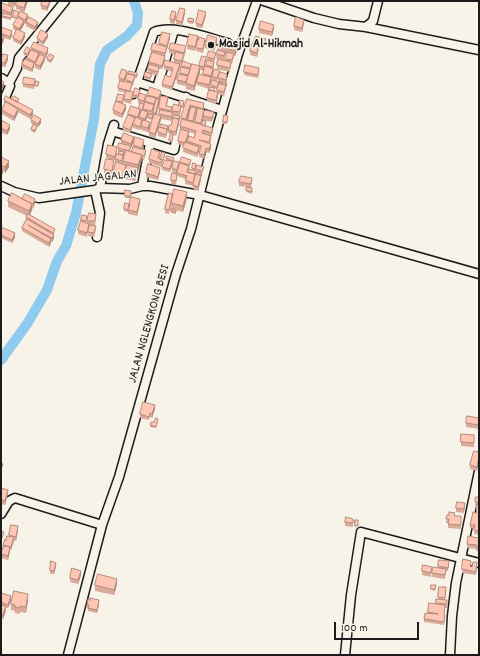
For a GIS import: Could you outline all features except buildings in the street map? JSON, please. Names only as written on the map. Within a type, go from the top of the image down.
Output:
[{"type":"street","points":[[1,107],[10,86],[9,83],[17,68],[19,58],[65,1]]},
{"type":"street","name":"JALAN NGLENGKONG BESI","points":[[68,655],[102,525],[119,477],[176,274],[191,229],[222,110],[257,1]]},
{"type":"street","points":[[264,1],[314,18],[339,24],[379,30],[479,50]]},
{"type":"street","points":[[366,28],[374,21],[378,1]]},
{"type":"street","points":[[374,21],[379,30]]},
{"type":"street","points":[[133,94],[154,32],[160,30],[174,30],[196,34],[241,47]]},
{"type":"street","points":[[157,88],[174,30]]},
{"type":"street","points":[[1,78],[9,83]]},
{"type":"street","points":[[137,82],[222,110]]},
{"type":"street","points":[[97,237],[100,213],[98,189],[113,128],[150,143],[174,150],[186,97]]},
{"type":"street","points":[[142,186],[150,143]]},
{"type":"street","name":"JALAN JAGALAN","points":[[1,186],[14,192],[34,197],[98,189],[130,189],[142,186],[200,194],[479,274]]},
{"type":"street","points":[[450,655],[452,616],[456,583],[479,472]]},
{"type":"street","points":[[1,514],[9,500],[15,498],[102,525]]},
{"type":"street","points":[[469,515],[479,517]]},
{"type":"street","points":[[345,655],[350,602],[361,532],[479,563]]},
{"type":"waterway","points":[[1,360],[27,324],[47,290],[57,261],[66,246],[76,213],[94,119],[100,64],[107,50],[127,36],[137,25],[138,13],[134,1]]},
{"type":"place","name":"Masjid Al-Hikmah","points":[[211,45]]}]
